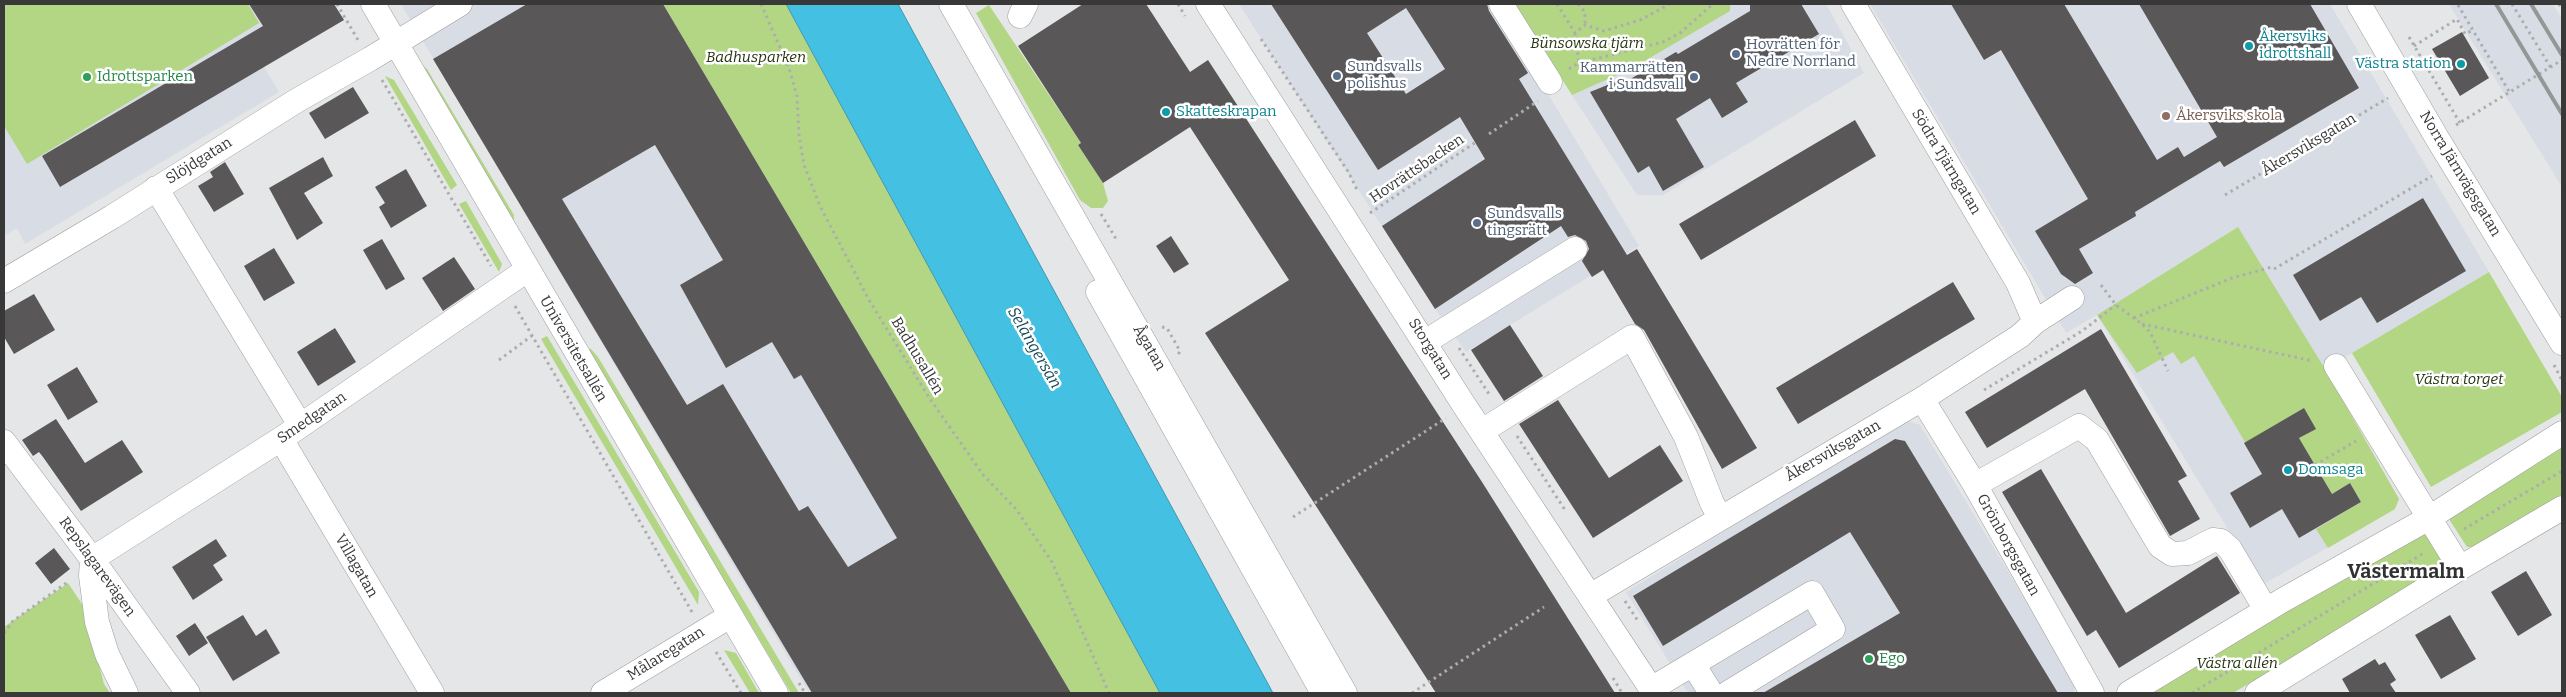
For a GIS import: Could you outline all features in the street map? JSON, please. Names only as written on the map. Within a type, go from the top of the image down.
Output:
[{"type":"street","name":"Universitetsallén","points":[[373,4],[776,693]]},
{"type":"street","name":"Slöjdgatan","points":[[4,281],[112,217],[296,101],[370,60],[460,4]]},
{"type":"street","points":[[937,4],[1323,693]]},
{"type":"street","name":"Ågatan","points":[[951,4],[1345,693]]},
{"type":"street","name":"Storgatan","points":[[1208,4],[1482,431],[1652,691]]},
{"type":"street","points":[[1501,4],[1544,91]]},
{"type":"street","name":"Södra Tjärngatan","points":[[1853,4],[2018,283],[2035,322]]},
{"type":"street","name":"Norra Järnvägsgatan","points":[[2359,4],[2437,138],[2562,343]]},
{"type":"street","name":"Villagatan","points":[[156,188],[432,693]]},
{"type":"street","points":[[1425,342],[1575,249]]},
{"type":"street","name":"Smedgatan","points":[[85,567],[290,432],[504,288],[527,270]]},
{"type":"street","name":"Åkersviksgatan","points":[[1590,596],[1720,517],[1922,399],[2020,336],[2035,322],[2072,298]]},
{"type":"street","points":[[1482,431],[1632,337],[1686,437],[1712,504],[1720,517]]},
{"type":"street","points":[[2336,366],[2460,568]]},
{"type":"street","name":"Grönborgsgatan","points":[[1922,399],[1975,485],[2092,693]]},
{"type":"street","points":[[1975,485],[2080,426],[2097,440],[2160,546],[2172,554],[2188,553],[2213,540],[2221,542],[2230,549],[2266,610]]},
{"type":"street","points":[[2129,693],[2266,610],[2429,518],[2562,433]]},
{"type":"street","name":"Repslagarevägen","points":[[4,442],[85,567],[188,693]]},
{"type":"street","points":[[2257,693],[2460,568],[2562,508]]},
{"type":"street","points":[[85,567],[91,576],[97,622],[107,654],[126,693]]},
{"type":"street","points":[[1652,691],[1693,664],[1812,593],[1833,629],[1728,693]]},
{"type":"street","name":"Målaregatan","points":[[602,693],[730,616]]},
{"type":"street","points":[[1693,664],[1711,693]]},
{"type":"path","points":[[337,4],[741,693]]},
{"type":"path","name":"Badhusallén","points":[[761,4],[789,68],[798,96],[799,135],[804,165],[820,206],[869,300],[930,399],[984,476],[1016,509],[1052,562],[1109,693]]},
{"type":"path","points":[[1557,4],[1575,32],[1579,63]]},
{"type":"path","points":[[1578,4],[1585,12],[1586,25]]},
{"type":"path","points":[[1586,25],[1604,31],[1640,20],[1670,4]]},
{"type":"path","points":[[1489,134],[1579,63],[1663,42],[1680,33],[1713,4]]},
{"type":"path","points":[[2512,4],[2551,68]]},
{"type":"path","points":[[2559,4],[2562,9]]},
{"type":"path","points":[[2458,5],[2510,93]]},
{"type":"path","points":[[2414,46],[2457,19],[2465,34],[2473,30]]},
{"type":"path","points":[[1575,32],[1586,25]]},
{"type":"path","points":[[1259,36],[1349,173],[1360,195]]},
{"type":"path","points":[[2409,37],[2460,123]]},
{"type":"path","points":[[2437,138],[2562,60]]},
{"type":"path","name":"Åkersviksgatan","points":[[2225,195],[2393,95]]},
{"type":"path","name":"Hovrättsbacken","points":[[1370,214],[1476,142]]},
{"type":"path","points":[[2134,318],[2232,278],[2273,268],[2440,172]]},
{"type":"path","points":[[1367,208],[1374,220]]},
{"type":"path","points":[[2101,285],[2116,306],[2142,324],[2156,340],[2168,371]]},
{"type":"path","points":[[1978,394],[2082,331],[2116,306]]},
{"type":"path","points":[[2142,324],[2336,366]]},
{"type":"path","points":[[1446,329],[1566,513]]},
{"type":"path","points":[[499,360],[532,336]]},
{"type":"path","points":[[1293,517],[1451,415]]},
{"type":"path","points":[[2315,465],[2359,440]]},
{"type":"path","points":[[2192,693],[2562,470]]},
{"type":"path","points":[[4,634],[13,621],[85,567]]},
{"type":"path","points":[[1412,693],[1544,607]]},
{"type":"shaded area","points":[[4,4],[334,4],[344,20],[264,67],[279,92],[25,244],[17,228],[4,236]]},
{"type":"shaded area","points":[[401,4],[663,4],[1071,693],[809,693]]},
{"type":"shaded area","points":[[1239,4],[1490,4],[1535,72],[1639,246],[1466,352],[1435,309]]},
{"type":"shaded area","points":[[1730,4],[1826,4],[1864,73],[1663,195],[1637,195],[1572,95],[1631,69],[1729,11]]},
{"type":"shaded area","name":"Åkersviks skola","points":[[1870,4],[2330,4],[2489,272],[2325,369],[2395,509],[2262,585],[2097,315],[2066,333]]},
{"type":"shaded area","points":[[2449,4],[2553,4],[2562,19],[2562,187]]},
{"type":"shaded area","points":[[1905,420],[1920,425],[2076,685],[2073,693],[1688,693],[1626,592]]},
{"type":"green space","name":"Idrottsparken","points":[[4,4],[248,4],[259,23],[27,164],[4,126]]},
{"type":"green space","name":"Badhusparken","points":[[663,4],[786,4],[1160,693],[1071,693]]},
{"type":"green space","name":"Bünsowska tjärn","points":[[1514,4],[1730,4],[1730,11],[1631,69],[1572,95]]},
{"type":"green space","points":[[989,5],[1081,143],[1078,145],[1103,183],[1108,201],[1103,208],[1091,208],[1080,200],[976,13]]},
{"type":"green space","points":[[419,63],[427,69],[514,215],[513,226]]},
{"type":"green space","points":[[385,76],[394,80],[457,185],[451,190]]},
{"type":"green space","points":[[466,201],[502,264],[499,272],[459,204]]},
{"type":"green space","points":[[2238,227],[2325,369],[2399,499],[2395,509],[2328,548],[2316,529],[2361,502],[2350,483],[2332,494],[2299,438],[2316,428],[2245,442],[2194,356],[2181,364],[2173,352],[2137,373],[2097,315]]},
{"type":"green space","name":"Västra torget","points":[[2489,272],[2562,397],[2562,412],[2431,487],[2352,353]]},
{"type":"green space","points":[[547,336],[699,592],[698,605],[541,339]]},
{"type":"green space","points":[[587,349],[591,349],[598,357],[799,693],[791,693]]},
{"type":"green space","points":[[2562,447],[2562,496],[2476,547],[2467,547],[2449,519],[2454,510]]},
{"type":"green space","name":"Västra allén","points":[[2414,534],[2426,535],[2442,560],[2440,570],[2233,693],[2142,693]]},
{"type":"green space","points":[[68,583],[84,607],[104,684],[110,693],[4,693],[4,627]]},
{"type":"green space","points":[[724,650],[736,653],[759,693],[750,693]]},
{"type":"water","name":"Selångersån","points":[[786,4],[898,4],[1273,693],[1160,693]]},
{"type":"building","points":[[249,4],[334,4],[344,20],[60,187],[42,156],[263,26]]},
{"type":"building","points":[[527,4],[663,4],[1071,693],[812,693],[433,59]],"holes":[[[655,145],[723,260],[680,285],[726,368],[772,342],[794,379],[801,375],[897,538],[848,567],[808,506],[799,511],[723,384],[687,405],[562,199]]]},
{"type":"building","points":[[1083,4],[1146,4],[1190,72],[1208,60],[1482,482],[1615,693],[1436,693],[1205,333],[1289,280],[1190,127],[1103,183],[1078,145],[1081,143],[1018,46]]},
{"type":"building","points":[[1271,4],[1487,4],[1489,11],[1528,73],[1519,79],[1627,255],[1637,249],[1757,448],[1722,469],[1644,330],[1635,324],[1603,270],[1592,277],[1582,261],[1589,249],[1586,241],[1575,235],[1568,237],[1561,226],[1435,309],[1382,226],[1485,159],[1460,117],[1378,170]],"holes":[[[1406,8],[1445,69],[1406,94],[1367,33]]]},
{"type":"building","points":[[1750,4],[1801,4],[1819,34],[1736,83],[1748,102],[1722,118],[1710,98],[1676,119],[1704,167],[1663,191],[1649,166],[1638,173],[1590,92],[1620,80],[1622,84],[1676,52],[1678,54],[1750,11]]},
{"type":"building","points":[[1951,4],[2064,4],[2157,160],[2178,147],[2184,157],[2217,137],[2139,4],[2310,4],[2359,88],[2224,167],[2220,161],[2135,212],[2136,216],[2079,249],[2093,273],[2075,284],[2061,274],[2035,231],[2088,199],[2001,50],[1984,60]]},
{"type":"building","name":"Västra station","points":[[2462,32],[2489,78],[2460,96],[2432,49]]},
{"type":"building","points":[[353,87],[369,113],[325,139],[309,113]]},
{"type":"building","points":[[1855,120],[1876,156],[1701,260],[1679,224]]},
{"type":"building","points":[[323,157],[333,176],[304,193],[323,223],[297,240],[269,188]]},
{"type":"building","points":[[225,162],[244,194],[214,212],[198,186],[213,177],[210,172]]},
{"type":"building","points":[[406,169],[427,206],[391,228],[379,207],[385,203],[375,187]]},
{"type":"building","points":[[2423,198],[2466,271],[2377,323],[2361,297],[2320,321],[2293,275]]},
{"type":"building","points":[[1171,236],[1189,264],[1174,273],[1156,246]]},
{"type":"building","points":[[382,239],[405,279],[386,290],[363,250]]},
{"type":"building","points":[[274,248],[295,283],[264,301],[244,266]]},
{"type":"building","points":[[454,257],[475,289],[443,311],[422,278]]},
{"type":"building","points":[[1953,282],[1975,319],[1798,424],[1776,388]]},
{"type":"building","points":[[34,294],[55,330],[14,354],[4,337],[4,311]]},
{"type":"building","points":[[1510,325],[1543,376],[1504,401],[1471,350]]},
{"type":"building","points":[[335,328],[356,362],[318,386],[297,352]]},
{"type":"building","points":[[2101,329],[2187,476],[2178,481],[2200,519],[2170,536],[2085,389],[1987,448],[1965,412]]},
{"type":"building","points":[[77,367],[98,402],[68,420],[47,385]]},
{"type":"building","points":[[1558,400],[1609,478],[1660,445],[1683,481],[1593,538],[1519,424]]},
{"type":"building","name":"Domsaga","points":[[2304,408],[2316,429],[2299,438],[2332,494],[2350,483],[2361,502],[2299,538],[2282,509],[2250,528],[2230,493],[2262,474],[2244,443]]},
{"type":"building","points":[[56,419],[85,463],[122,440],[143,472],[81,511],[39,452],[33,456],[22,440]]},
{"type":"building","points":[[1895,439],[1905,441],[2058,693],[1763,693],[1900,613],[1850,532],[1663,646],[1633,596]]},
{"type":"building","points":[[2041,469],[2126,613],[2217,556],[2240,593],[2119,668],[2096,630],[2087,636],[2002,492]]},
{"type":"building","points":[[216,539],[227,556],[213,565],[223,580],[193,600],[172,567]]},
{"type":"building","points":[[54,548],[70,569],[51,584],[35,563]]},
{"type":"building","points":[[2526,571],[2552,615],[2518,636],[2491,592]]},
{"type":"building","points":[[243,615],[256,636],[266,629],[280,653],[233,681],[206,637]]},
{"type":"building","points":[[2450,615],[2476,659],[2441,679],[2415,635]]},
{"type":"building","points":[[195,623],[208,643],[189,656],[176,636]]},
{"type":"building","points":[[2375,659],[2379,665],[2385,662],[2396,680],[2390,684],[2396,693],[2350,693],[2342,679]]},
{"type":"railway","points":[[2496,4],[2562,114]]},
{"type":"railway","points":[[2531,4],[2562,55]]},
{"type":"place","name":"Åkersviks idrottshall","points":[[2249,46]]},
{"type":"place","name":"Hovrätten för Nedre Norrland","points":[[1736,54]]},
{"type":"place","name":"Västra station","points":[[2461,64]]},
{"type":"place","name":"Sundsvalls polishus","points":[[1337,76]]},
{"type":"place","name":"Idrottsparken","points":[[87,77]]},
{"type":"place","name":"Kammarrätten i Sundsvall","points":[[1694,77]]},
{"type":"place","name":"Skatteskrapan","points":[[1166,112]]},
{"type":"place","name":"Åkersviks skola","points":[[2166,116]]},
{"type":"place","name":"Sundsvalls tingsrätt","points":[[1477,223]]},
{"type":"place","name":"Domsaga","points":[[2288,470]]},
{"type":"place","name":"Ego","points":[[1869,659]]},
{"type":"district","name":"Västermalm","points":[[2406,572]]}]
